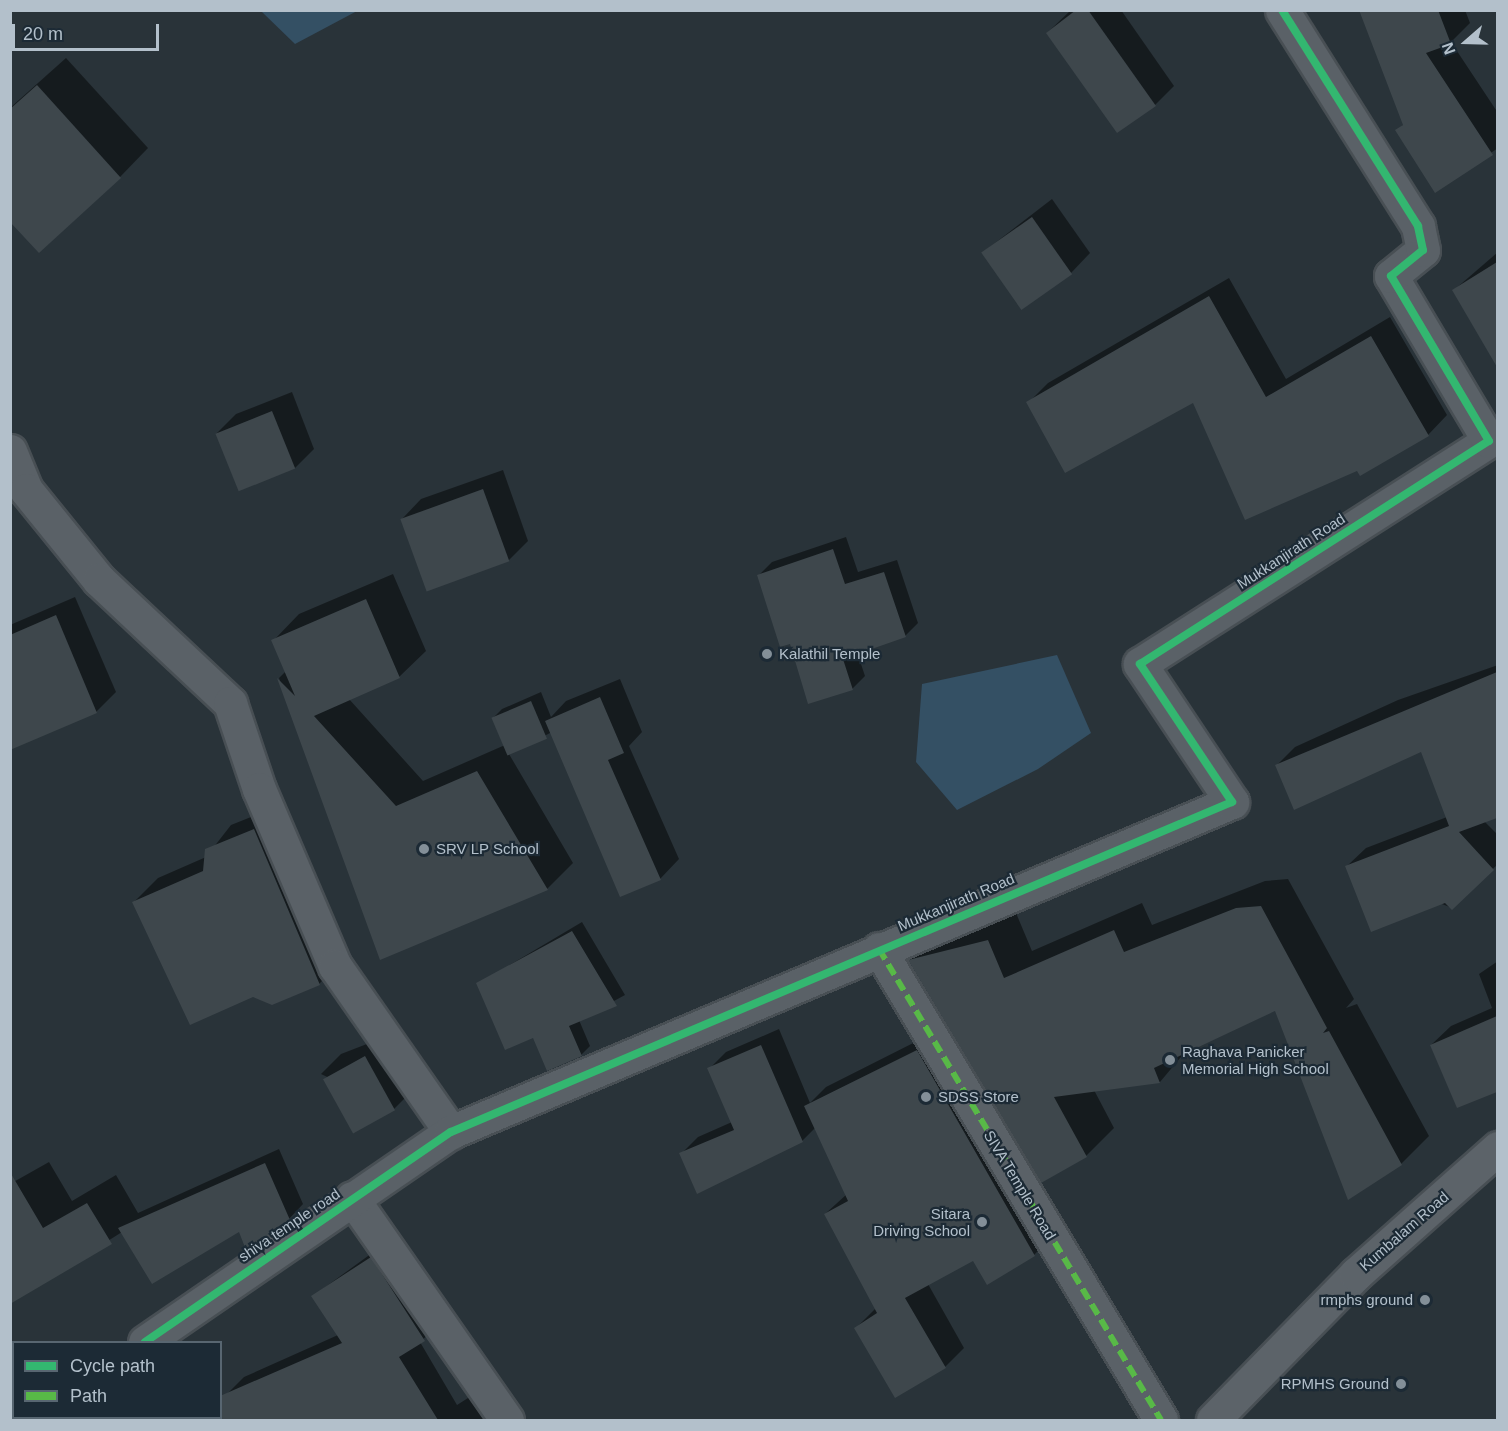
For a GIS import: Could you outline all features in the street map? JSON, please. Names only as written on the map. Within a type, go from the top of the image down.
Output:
[{"type":"main road","name":"Kumbalam Road","points":[[1213,1420],[1356,1274],[1497,1148]]},
{"type":"street","name":"Mukkanjirath Road","points":[[879,949],[1232,802],[1140,664],[1489,441],[1392,276],[1423,250],[1418,226],[1282,10]]},
{"type":"street","points":[[10,452],[26,490],[99,580],[230,702],[259,789],[335,966],[451,1132]]},
{"type":"street","name":"shiva temple road","points":[[146,1341],[451,1132],[879,949]]},
{"type":"street","name":"SIVA Temple Road","points":[[879,949],[1161,1420]]},
{"type":"street","points":[[352,1198],[507,1420]]},
{"type":"water","points":[[261,11],[357,11],[295,44]]},
{"type":"water","points":[[1057,655],[1091,733],[1038,769],[957,810],[916,762],[922,684]]},
{"type":"building","points":[[1076,10],[1088,10],[1156,106],[1117,133],[1046,33]]},
{"type":"building","points":[[1359,10],[1438,10],[1451,44],[1426,53],[1493,155],[1435,193],[1395,130],[1403,125]]},
{"type":"building","points":[[37,85],[121,178],[39,253],[10,222],[10,109]]},
{"type":"building","points":[[1032,217],[1072,274],[1021,310],[981,253]]},
{"type":"building","points":[[1497,262],[1497,367],[1452,290]]},
{"type":"building","points":[[1209,296],[1266,397],[1371,336],[1429,436],[1360,476],[1357,471],[1245,520],[1193,403],[1065,473],[1026,402]]},
{"type":"building","points":[[272,411],[295,468],[239,491],[215,434]]},
{"type":"building","points":[[483,489],[509,561],[427,591],[400,519]]},
{"type":"building","points":[[833,549],[845,584],[884,572],[906,637],[843,659],[853,690],[808,704],[790,644],[780,647],[757,575]]},
{"type":"building","points":[[366,599],[400,678],[314,716],[396,806],[477,771],[548,890],[380,960],[277,678],[295,696],[271,640]]},
{"type":"building","points":[[56,615],[97,713],[10,750],[10,635]]},
{"type":"building","points":[[1497,672],[1497,818],[1459,832],[1494,870],[1452,910],[1445,903],[1371,932],[1345,866],[1449,826],[1421,752],[1294,810],[1275,765]]},
{"type":"building","points":[[600,697],[624,753],[608,760],[661,880],[620,897],[545,721]]},
{"type":"building","points":[[531,701],[547,739],[507,756],[491,718]]},
{"type":"building","points":[[254,829],[320,985],[272,1005],[253,997],[190,1025],[132,902],[203,871],[205,849]]},
{"type":"building","points":[[1261,906],[1327,1028],[1323,1033],[1329,1031],[1402,1165],[1348,1200],[1275,1011],[1154,1068],[1160,1083],[1054,1097],[1087,1157],[1041,1183],[908,960],[988,940],[1004,978],[1114,930],[1124,952],[1236,908]]},
{"type":"building","points":[[572,931],[617,1006],[569,1026],[582,1056],[547,1071],[533,1038],[505,1050],[476,983]]},
{"type":"building","points":[[1497,1016],[1497,1092],[1457,1108],[1430,1045]]},
{"type":"building","points":[[761,1045],[803,1142],[697,1194],[679,1153],[734,1130],[707,1068]]},
{"type":"building","points":[[917,1050],[1035,1256],[987,1285],[973,1261],[905,1298],[946,1368],[895,1398],[854,1328],[877,1313],[824,1214],[848,1201],[804,1106]]},
{"type":"building","points":[[365,1056],[395,1110],[353,1133],[323,1079]]},
{"type":"building","points":[[265,1163],[290,1220],[246,1250],[239,1232],[152,1284],[118,1228]]},
{"type":"building","points":[[10,1172],[43,1228],[87,1203],[112,1244],[10,1304]]},
{"type":"building","points":[[371,1257],[425,1341],[399,1357],[438,1420],[166,1420],[222,1419],[222,1395],[342,1343],[311,1296]]},
{"type":"marked path","points":[[879,949],[1161,1420]]},
{"type":"cycle path","points":[[146,1341],[451,1132],[1232,802],[1140,664],[1489,441],[1391,276],[1423,250],[1418,226],[1282,10]]},
{"type":"place","name":"Kalathil Temple","points":[[767,654]]},
{"type":"place","name":"SRV LP School","points":[[424,849]]},
{"type":"place","name":"Raghava Panicker Memorial High School","points":[[1170,1060]]},
{"type":"place","name":"SDSS Store","points":[[926,1097]]},
{"type":"place","name":"Sitara Driving School","points":[[982,1222]]},
{"type":"place","name":"rmphs ground","points":[[1425,1300]]},
{"type":"place","name":"RPMHS Ground","points":[[1401,1384]]}]
